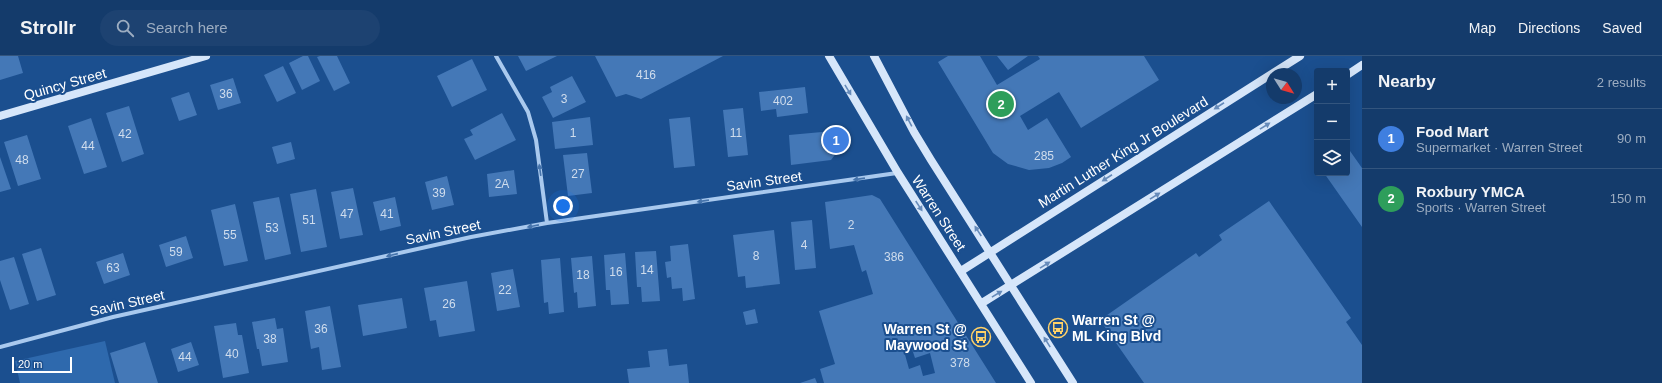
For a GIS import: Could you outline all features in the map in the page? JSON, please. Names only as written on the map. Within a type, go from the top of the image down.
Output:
[{"type":"main road","name":"Quincy Street","points":[[0,116],[206,56]]},
{"type":"main road","name":"Warren Street","points":[[829,56],[898,173],[982,303],[1031,383]]},
{"type":"main road","name":"Warren Street","points":[[874,56],[914,132],[1073,383]]},
{"type":"main road","name":"Martin Luther King Jr Boulevard","points":[[961,271],[1300,56]]},
{"type":"main road","points":[[1350,73],[1362,65]]},
{"type":"main road","points":[[982,303],[1012,286],[1314,96]]},
{"type":"street","points":[[496,56],[528,112],[536,140],[547,223]]},
{"type":"street","name":"Savin Street","points":[[0,347],[113,317],[471,237],[547,223],[898,173]]},
{"type":"shaded area","points":[[105,341],[115,383],[20,383],[15,361]]},
{"type":"building","points":[[0,56],[18,56],[23,73],[0,80]]},
{"type":"building","points":[[303,56],[308,56],[320,81],[302,90],[289,63]]},
{"type":"building","points":[[337,56],[350,83],[334,91],[317,57]]},
{"type":"building","points":[[518,56],[557,56],[526,71]]},
{"type":"building","points":[[595,56],[723,56],[641,99],[626,94],[616,97]]},
{"type":"building","points":[[948,56],[980,56],[997,85],[1040,59],[1038,56],[1144,56],[1159,80],[1081,128],[1059,92],[1020,116],[1028,130],[1047,118],[1071,157],[1062,163],[1049,168],[1029,170],[1008,164],[993,153],[938,62]]},
{"type":"building","points":[[997,56],[1028,56],[1008,70]]},
{"type":"building","points":[[472,59],[487,90],[452,107],[437,76]]},
{"type":"building","points":[[283,66],[296,93],[277,102],[264,75]]},
{"type":"building","points":[[572,76],[586,102],[553,118],[542,97],[552,92],[550,87]]},
{"type":"building","points":[[233,78],[241,103],[218,110],[210,85]]},
{"type":"building","points":[[805,87],[808,113],[777,117],[776,109],[761,111],[759,92]]},
{"type":"building","points":[[189,92],[197,115],[179,121],[171,98]]},
{"type":"building","points":[[129,106],[144,154],[122,162],[106,113]]},
{"type":"building","points":[[743,108],[748,155],[728,157],[723,110]]},
{"type":"building","points":[[502,113],[516,140],[475,160],[464,139],[473,135],[470,130]]},
{"type":"building","points":[[590,117],[593,145],[555,149],[552,122]]},
{"type":"building","points":[[690,117],[695,166],[674,168],[669,119]]},
{"type":"building","points":[[91,118],[107,167],[84,174],[68,126]]},
{"type":"building","points":[[844,130],[847,139],[831,160],[791,165],[789,135]]},
{"type":"building","points":[[27,135],[41,179],[18,186],[4,142]]},
{"type":"building","points":[[291,142],[295,159],[277,164],[272,147]]},
{"type":"building","points":[[1350,151],[1362,168],[1362,227],[1326,176],[1350,176]]},
{"type":"building","points":[[587,153],[592,193],[568,196],[563,155]]},
{"type":"building","points":[[0,157],[11,189],[0,192]]},
{"type":"building","points":[[514,170],[517,194],[489,197],[487,174]]},
{"type":"building","points":[[447,176],[454,205],[432,210],[425,182]]},
{"type":"building","points":[[353,188],[363,235],[340,239],[331,192]]},
{"type":"building","points":[[316,189],[327,247],[301,252],[290,194]]},
{"type":"building","points":[[872,195],[880,199],[996,383],[824,383],[820,369],[835,364],[819,311],[873,294],[866,270],[862,272],[854,245],[830,249],[825,202]],"holes":[[[912,349],[915,358],[930,353],[935,373],[923,376],[920,365],[909,369],[904,351]]]},
{"type":"building","points":[[279,197],[291,254],[265,260],[253,202]]},
{"type":"building","points":[[395,197],[401,226],[380,231],[373,202]]},
{"type":"building","points":[[1269,201],[1351,318],[1346,322],[1362,345],[1362,383],[1144,383],[1100,320],[1196,253],[1199,257],[1222,240],[1219,235]]},
{"type":"building","points":[[235,204],[248,261],[224,266],[211,210]]},
{"type":"building","points":[[812,220],[816,268],[795,270],[791,222]]},
{"type":"building","points":[[774,230],[780,284],[746,288],[745,276],[738,277],[733,235]]},
{"type":"building","points":[[186,236],[193,258],[166,267],[159,245]]},
{"type":"building","points":[[688,244],[695,299],[683,301],[682,288],[672,289],[671,277],[667,278],[665,262],[671,261],[670,246]]},
{"type":"building","points":[[41,248],[56,295],[37,301],[22,254]]},
{"type":"building","points":[[656,251],[660,301],[642,302],[641,287],[637,287],[635,252]]},
{"type":"building","points":[[123,253],[130,275],[104,284],[96,262]]},
{"type":"building","points":[[625,253],[629,304],[611,305],[610,290],[606,290],[604,255]]},
{"type":"building","points":[[592,256],[596,306],[578,308],[577,292],[574,293],[571,258]]},
{"type":"building","points":[[14,257],[29,304],[10,310],[0,280],[0,261]]},
{"type":"building","points":[[560,258],[564,312],[549,314],[548,302],[544,303],[541,260]]},
{"type":"building","points":[[513,269],[520,307],[497,311],[491,273]]},
{"type":"building","points":[[467,281],[475,331],[439,337],[436,320],[430,321],[424,288]]},
{"type":"building","points":[[402,298],[407,328],[363,336],[358,305]]},
{"type":"building","points":[[330,306],[341,367],[322,370],[319,347],[311,349],[305,311]]},
{"type":"building","points":[[755,309],[758,323],[746,325],[743,312]]},
{"type":"building","points":[[275,318],[277,329],[283,328],[288,362],[262,366],[252,322]]},
{"type":"building","points":[[236,323],[238,335],[242,335],[249,373],[223,378],[214,326]]},
{"type":"building","points":[[145,342],[158,383],[119,383],[110,353]]},
{"type":"building","points":[[191,342],[199,365],[178,372],[171,349]]},
{"type":"building","points":[[667,349],[669,366],[687,364],[689,383],[629,383],[627,369],[650,367],[648,351]]},
{"type":"building","points":[[815,378],[817,383],[800,383]]},
{"type":"place","name":"Roxbury YMCA","points":[[1001,104]]},
{"type":"place","name":"Food Mart","points":[[836,140]]},
{"type":"place","name":"Warren St @ ML King Blvd","points":[[1058,328]]},
{"type":"place","name":"Warren St @ Maywood St","points":[[981,337]]}]
